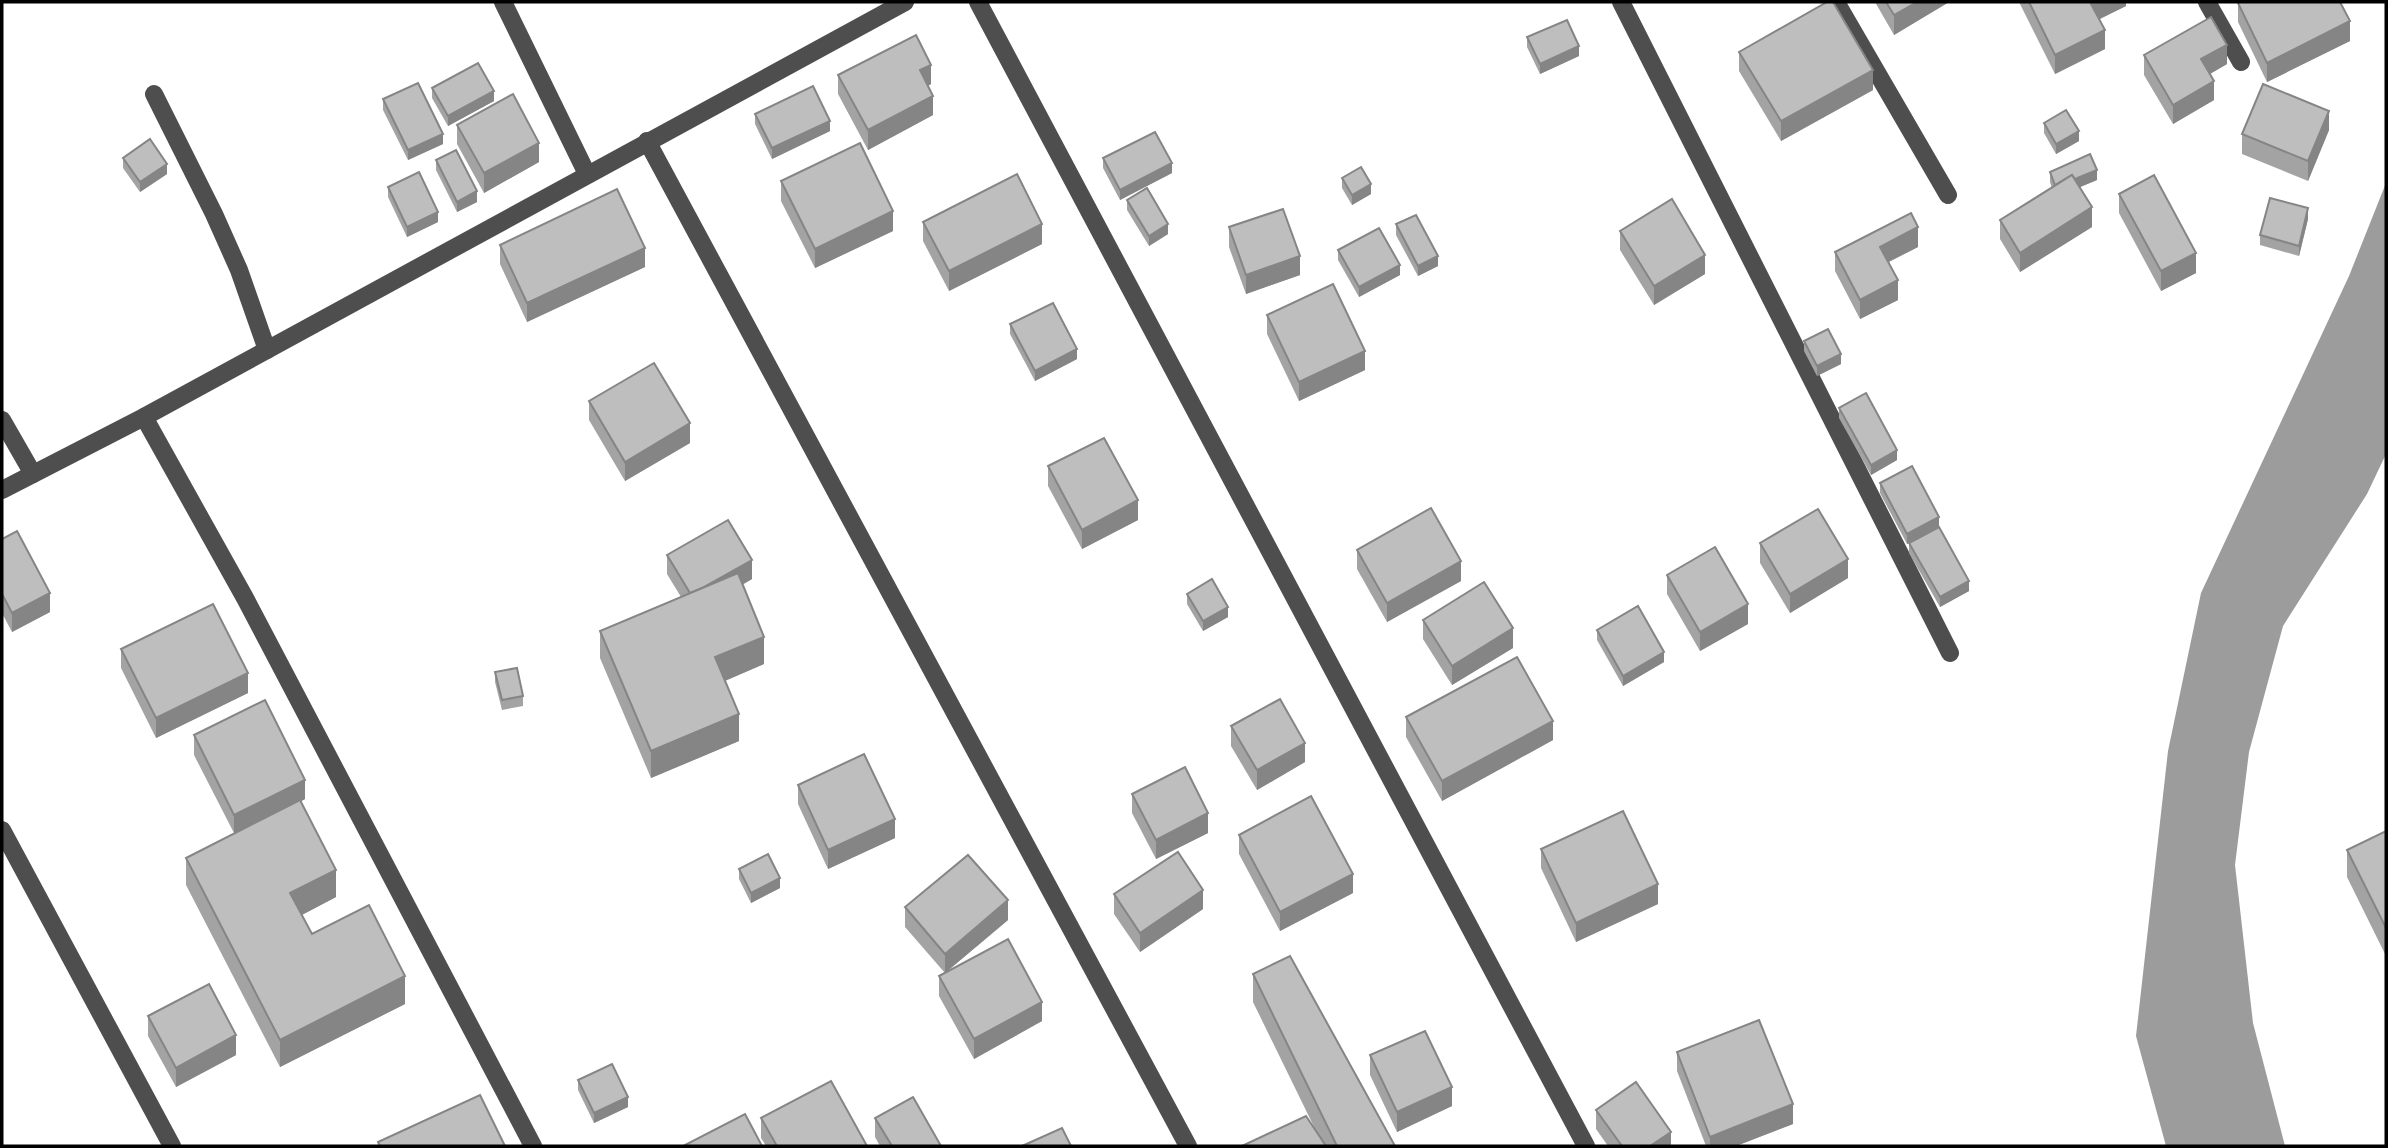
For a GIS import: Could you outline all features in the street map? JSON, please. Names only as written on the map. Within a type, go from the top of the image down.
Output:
[{"type":"street","points":[[503,2],[587,174]]},
{"type":"street","points":[[2,490],[144,417],[905,2]]},
{"type":"street","points":[[978,2],[1586,1146]]},
{"type":"street","points":[[1620,2],[1950,653]]},
{"type":"street","points":[[1836,2],[1948,195]]},
{"type":"street","points":[[2207,2],[2241,62]]},
{"type":"street","points":[[154,94],[224,236],[267,350]]},
{"type":"street","points":[[647,141],[1188,1146]]},
{"type":"street","points":[[144,417],[257,622],[533,1146]]},
{"type":"street","points":[[2,419],[33,474]]},
{"type":"street","points":[[2,830],[172,1146]]},
{"type":"shaded area","points":[[2386,183],[2386,454],[2367,494],[2283,626],[2249,752],[2235,865],[2253,1023],[2285,1146],[2166,1146],[2136,1036],[2168,751],[2201,593],[2349,276]]},
{"type":"building","points":[[1827,2],[1833,2],[1873,70],[1781,121],[1739,52]]},
{"type":"building","points":[[1886,2],[1917,2],[1894,15]]},
{"type":"building","points":[[2029,2],[2096,2],[2091,4],[2105,30],[2055,55]]},
{"type":"building","points":[[2340,2],[2350,21],[2267,63],[2238,3]]},
{"type":"building","points":[[2211,17],[2227,45],[2201,59],[2214,81],[2173,105],[2144,55]]},
{"type":"building","points":[[1567,20],[1579,46],[1540,64],[1527,37]]},
{"type":"building","points":[[916,35],[931,65],[920,70],[933,96],[868,130],[838,75]]},
{"type":"building","points":[[478,63],[494,91],[448,116],[432,88]]},
{"type":"building","points":[[418,83],[443,134],[408,150],[383,99]]},
{"type":"building","points":[[2263,84],[2329,111],[2308,161],[2242,134]]},
{"type":"building","points":[[813,86],[830,121],[772,148],[755,114]]},
{"type":"building","points":[[513,94],[539,143],[484,173],[457,125]]},
{"type":"building","points":[[2066,110],[2079,131],[2056,144],[2044,123]]},
{"type":"building","points":[[1155,132],[1172,163],[1120,190],[1103,158]]},
{"type":"building","points":[[150,139],[167,164],[140,182],[123,158]]},
{"type":"building","points":[[860,143],[893,211],[815,249],[781,181]]},
{"type":"building","points":[[456,150],[477,191],[457,202],[436,160]]},
{"type":"building","points":[[2090,154],[2097,170],[2075,179],[2072,175],[2055,185],[2050,172]]},
{"type":"building","points":[[1361,167],[1371,184],[1352,195],[1342,178]]},
{"type":"building","points":[[419,172],[438,212],[407,227],[388,187]]},
{"type":"building","points":[[1017,174],[1042,224],[949,271],[923,222]]},
{"type":"building","points":[[2072,175],[2092,207],[2020,253],[2000,220]]},
{"type":"building","points":[[2154,175],[2196,253],[2161,271],[2119,194]]},
{"type":"building","points":[[1147,188],[1168,224],[1149,236],[1127,200]]},
{"type":"building","points":[[617,189],[645,248],[527,303],[500,245]]},
{"type":"building","points":[[2270,198],[2308,208],[2299,246],[2260,235]]},
{"type":"building","points":[[1672,199],[1705,255],[1654,286],[1620,231]]},
{"type":"building","points":[[1283,209],[1300,256],[1246,275],[1229,227]]},
{"type":"building","points":[[1911,213],[1918,227],[1880,247],[1898,280],[1860,300],[1835,252]]},
{"type":"building","points":[[1416,215],[1438,256],[1418,266],[1396,224]]},
{"type":"building","points":[[1379,228],[1400,265],[1359,287],[1338,250]]},
{"type":"building","points":[[1333,284],[1365,351],[1299,382],[1267,315]]},
{"type":"building","points":[[1053,303],[1077,349],[1035,371],[1010,324]]},
{"type":"building","points":[[1828,329],[1841,354],[1817,366],[1804,341]]},
{"type":"building","points":[[654,363],[690,423],[625,462],[589,401]]},
{"type":"building","points":[[1866,393],[1897,450],[1871,465],[1839,408]]},
{"type":"building","points":[[1104,438],[1138,500],[1082,530],[1048,466]]},
{"type":"building","points":[[1912,466],[1939,517],[1907,534],[1880,483]]},
{"type":"building","points":[[1431,508],[1461,561],[1387,603],[1357,550]]},
{"type":"building","points":[[1818,509],[1848,559],[1790,594],[1760,543]]},
{"type":"building","points":[[728,520],[752,560],[690,593],[667,555]]},
{"type":"building","points":[[1939,527],[1969,581],[1940,597],[1909,543]]},
{"type":"building","points":[[17,531],[50,593],[12,613],[2,594],[2,539]]},
{"type":"building","points":[[1715,547],[1748,604],[1700,632],[1667,575]]},
{"type":"building","points":[[738,573],[764,637],[715,657],[739,714],[651,751],[600,631]]},
{"type":"building","points":[[1212,579],[1228,607],[1203,621],[1187,594]]},
{"type":"building","points":[[1484,582],[1513,628],[1452,666],[1423,620]]},
{"type":"building","points":[[213,604],[248,673],[156,718],[121,649]]},
{"type":"building","points":[[1638,606],[1664,652],[1623,676],[1597,630]]},
{"type":"building","points":[[1517,657],[1553,721],[1442,781],[1406,717]]},
{"type":"building","points":[[517,668],[523,696],[502,700],[495,672]]},
{"type":"building","points":[[1280,699],[1305,743],[1257,770],[1231,726]]},
{"type":"building","points":[[265,700],[305,780],[234,815],[194,735]]},
{"type":"building","points":[[864,754],[895,819],[828,850],[798,785]]},
{"type":"building","points":[[1185,767],[1208,813],[1156,840],[1132,794]]},
{"type":"building","points":[[1311,796],[1353,874],[1280,912],[1239,835]]},
{"type":"building","points":[[300,800],[336,870],[290,893],[312,934],[369,905],[405,976],[280,1040],[186,858]]},
{"type":"building","points":[[1623,811],[1658,884],[1576,923],[1541,849]]},
{"type":"building","points":[[2386,831],[2386,928],[2347,850]]},
{"type":"building","points":[[1178,852],[1203,890],[1140,933],[1114,894]]},
{"type":"building","points":[[768,854],[780,878],[751,893],[739,869]]},
{"type":"building","points":[[968,855],[1008,900],[945,954],[905,907]]},
{"type":"building","points":[[1008,939],[1042,1002],[974,1039],[939,976]]},
{"type":"building","points":[[1290,956],[1395,1146],[1337,1146],[1253,974]]},
{"type":"building","points":[[209,984],[236,1035],[176,1068],[148,1016]]},
{"type":"building","points":[[1759,1020],[1793,1104],[1710,1137],[1677,1052]]},
{"type":"building","points":[[1425,1031],[1452,1087],[1397,1112],[1370,1055]]},
{"type":"building","points":[[612,1064],[628,1097],[594,1113],[578,1080]]},
{"type":"building","points":[[831,1081],[867,1146],[777,1146],[761,1118]]},
{"type":"building","points":[[1636,1082],[1671,1132],[1650,1146],[1622,1146],[1596,1110]]},
{"type":"building","points":[[480,1095],[505,1146],[380,1146],[378,1142]]},
{"type":"building","points":[[913,1097],[941,1146],[892,1146],[875,1118]]},
{"type":"building","points":[[745,1114],[762,1146],[685,1145]]},
{"type":"building","points":[[1306,1116],[1326,1146],[1242,1146]]},
{"type":"building","points":[[1062,1128],[1071,1146],[1022,1146]]}]
